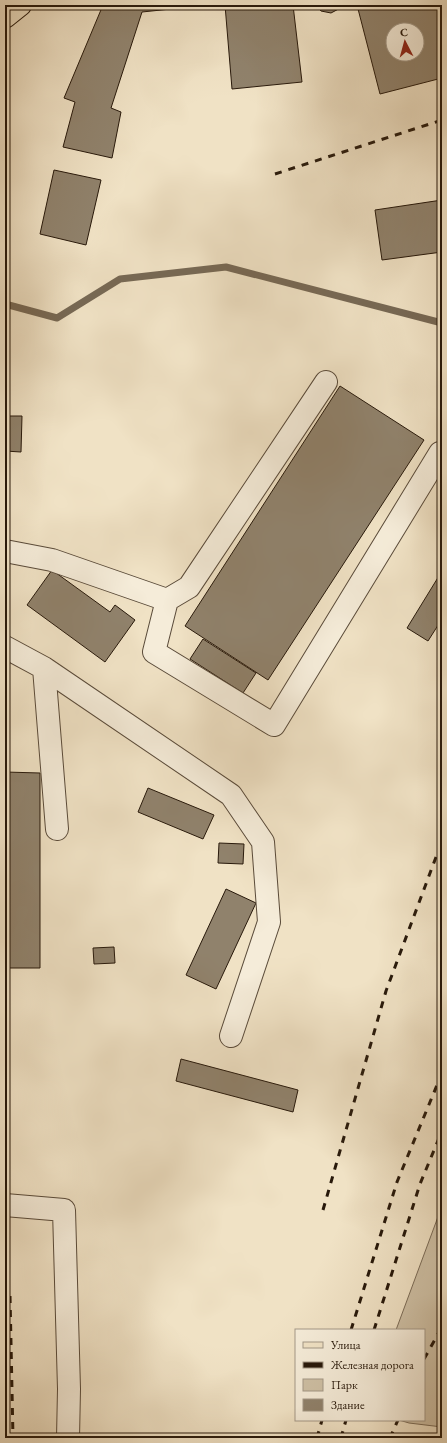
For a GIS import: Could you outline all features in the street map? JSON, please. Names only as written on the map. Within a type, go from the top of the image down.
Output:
[{"type":"main road","points":[[5,17],[20,5]]},
{"type":"lane","points":[[326,382],[189,587],[167,600],[154,652],[274,725],[440,452]]},
{"type":"lane","points":[[5,551],[52,560],[167,600]]},
{"type":"lane","points":[[5,647],[44,668],[231,795],[263,842],[269,922],[231,1036]]},
{"type":"lane","points":[[44,668],[57,830]]},
{"type":"lane","points":[[5,1205],[64,1210],[69,1389],[68,1438]]},
{"type":"green space","points":[[442,1206],[442,1427],[402,1421],[425,1421],[425,1329],[396,1329]]},
{"type":"building","points":[[103,5],[209,5],[142,12],[111,108],[121,112],[112,158],[63,147],[75,102],[64,98]]},
{"type":"building","points":[[225,5],[293,5],[302,82],[232,89]]},
{"type":"building","points":[[316,5],[346,5],[331,13],[321,11]]},
{"type":"building","points":[[357,5],[442,5],[442,78],[380,94]]},
{"type":"building","points":[[54,170],[101,180],[86,245],[40,234]]},
{"type":"building","points":[[442,200],[442,252],[382,260],[375,210]]},
{"type":"building","points":[[340,386],[424,440],[268,680],[185,626]]},
{"type":"building","points":[[5,416],[22,416],[21,452],[5,451]]},
{"type":"building","points":[[52,570],[110,612],[115,605],[135,620],[105,662],[27,605]]},
{"type":"building","points":[[442,571],[442,619],[428,641],[407,628]]},
{"type":"building","points":[[203,639],[256,673],[243,693],[190,659]]},
{"type":"building","points":[[5,772],[40,773],[40,968],[5,968]]},
{"type":"building","points":[[148,788],[214,815],[203,839],[138,812]]},
{"type":"building","points":[[219,843],[244,844],[243,864],[218,863]]},
{"type":"building","points":[[226,889],[256,903],[216,989],[186,975]]},
{"type":"building","points":[[114,947],[115,963],[94,964],[93,948]]},
{"type":"building","points":[[181,1059],[298,1090],[293,1112],[176,1081]]},
{"type":"waterway","points":[[5,304],[57,318],[120,279],[226,267],[442,323]]},
{"type":"railway","points":[[275,174],[442,120]]},
{"type":"railway","points":[[323,1210],[386,991],[442,841]]},
{"type":"railway","points":[[351,1329],[397,1182],[442,1073]]},
{"type":"railway","points":[[374,1329],[420,1184],[442,1131]]},
{"type":"railway","points":[[10,1296],[13,1438]]},
{"type":"railway","points":[[425,1357],[442,1327]]},
{"type":"railway","points":[[317,1438],[322,1421]]},
{"type":"railway","points":[[341,1438],[346,1421]]},
{"type":"railway","points":[[390,1438],[398,1421]]}]
